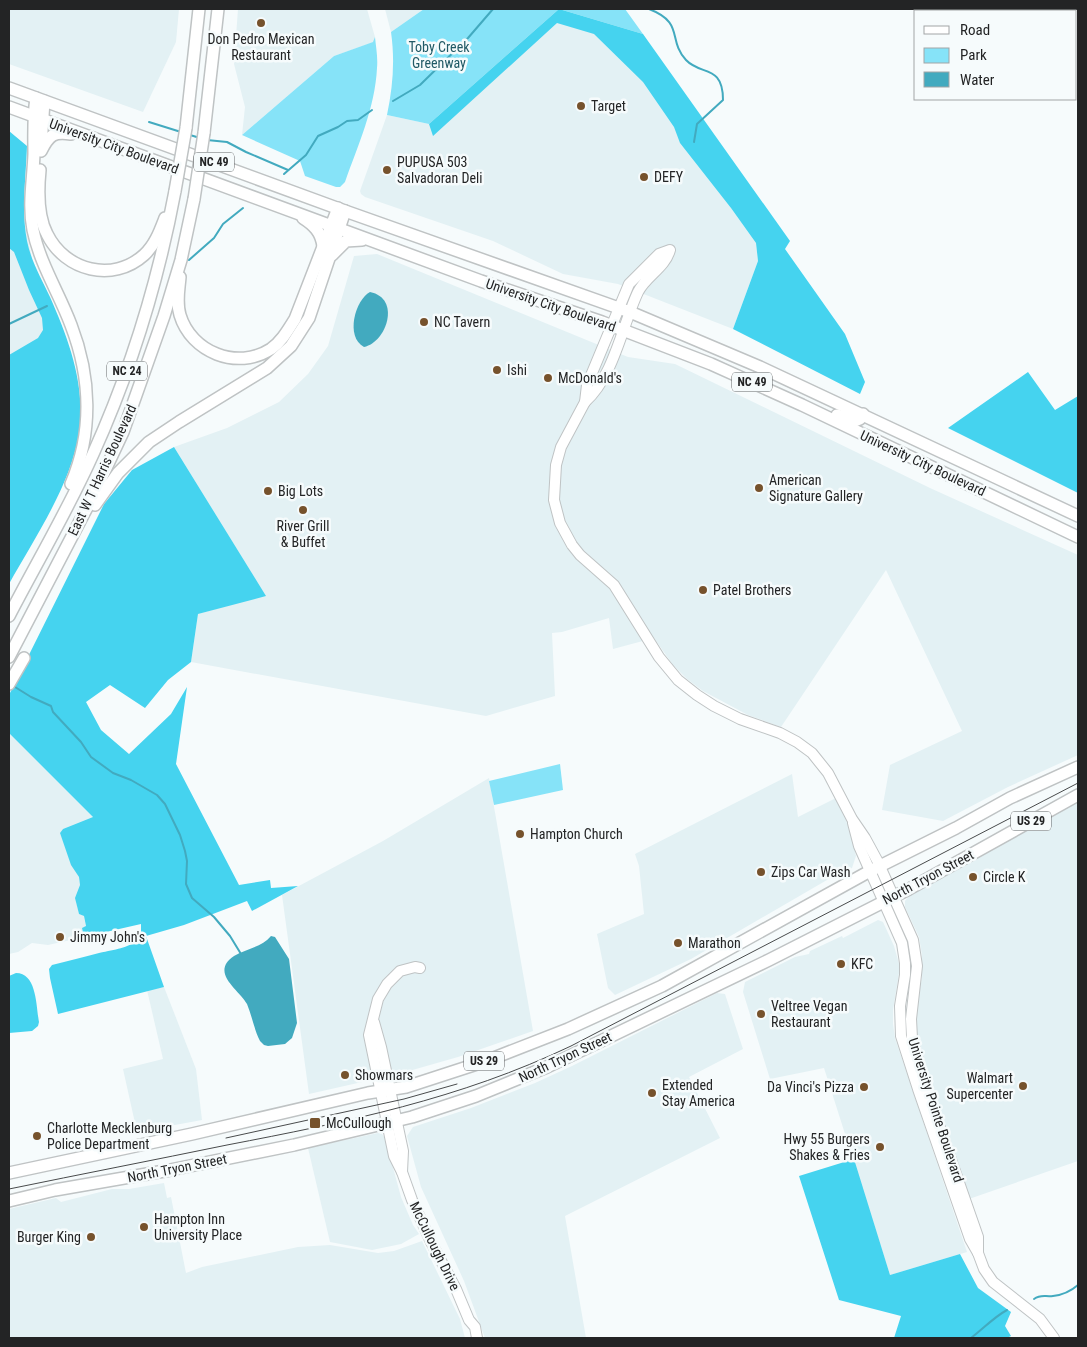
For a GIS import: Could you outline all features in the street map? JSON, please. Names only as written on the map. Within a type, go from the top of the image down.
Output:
[{"type":"main road","name":"East W T Harris Boulevard","points":[[9,616],[59,524],[93,455],[126,374],[141,329],[168,233],[186,128],[199,9]]},
{"type":"main road","points":[[211,9],[214,48]]},
{"type":"main road","name":"East W T Harris Boulevard","points":[[9,658],[92,498],[132,409],[161,326],[181,260],[194,198],[204,133],[218,9]]},
{"type":"main road","name":"University City Boulevard","points":[[9,88],[625,310],[716,347],[1078,516]]},
{"type":"main road","points":[[40,99],[31,196],[33,230],[40,254],[71,324],[85,378],[88,410],[86,430],[76,473],[55,520],[49,540]]},
{"type":"main road","name":"University City Boulevard","points":[[9,107],[481,281],[618,328],[711,364],[802,405],[1078,537]]},
{"type":"main road","points":[[38,118],[41,152],[40,208],[44,228],[51,242],[66,258],[85,268],[100,270],[116,270],[131,264],[144,255],[159,234],[175,191]]},
{"type":"main road","points":[[41,152],[49,138],[58,133],[90,137]]},
{"type":"main road","points":[[181,260],[178,304],[180,314],[186,329],[198,344],[210,352],[225,357],[246,358],[262,354],[278,343],[288,332],[298,312],[323,246],[335,226],[342,209]]},
{"type":"main road","points":[[293,211],[317,229],[322,238],[323,246]]},
{"type":"main road","points":[[73,534],[111,481],[141,449],[179,422],[267,368],[291,346],[309,318],[329,258],[335,226]]},
{"type":"main road","points":[[329,258],[346,241],[351,239],[369,240]]},
{"type":"main road","points":[[802,405],[855,421],[860,419],[863,414]]},
{"type":"main road","points":[[1027,512],[1078,528]]},
{"type":"main road","points":[[9,684],[24,658]]},
{"type":"main road","name":"North Tryon Street","points":[[9,1173],[420,1083],[472,1066],[568,1029],[662,986],[875,868],[956,828],[1010,798],[1078,767]]},
{"type":"main road","name":"North Tryon Street","points":[[9,1201],[55,1190],[170,1170],[278,1148],[391,1122],[447,1106],[547,1067],[760,964],[888,899],[1078,795]]},
{"type":"street","points":[[625,310],[641,288],[666,261],[670,250],[659,254],[631,281],[625,310],[618,328],[587,385],[585,402],[561,447],[555,470],[555,505],[560,523],[572,545],[585,560],[612,583],[659,657],[678,680],[708,702],[740,719],[787,736],[806,748],[826,769],[852,819],[865,838],[875,868]]},
{"type":"street","name":"University Pointe Boulevard","points":[[875,868],[886,880],[888,899],[905,957],[905,976],[900,1006],[902,1036],[970,1239],[978,1253],[984,1270],[993,1282],[1040,1319],[1054,1338]]},
{"type":"street","name":"University Pointe Boulevard","points":[[875,868],[876,885],[888,899]]},
{"type":"street","name":"McCullough Drive","points":[[420,968],[415,967],[400,971],[388,984],[378,999],[374,1022],[379,1038],[391,1122],[403,1156],[402,1172],[425,1228],[456,1289],[469,1320],[475,1327],[477,1338]]},
{"type":"street","name":"McCullough Drive","points":[[469,1320],[470,1338]]},
{"type":"shaded area","points":[[9,9],[179,9],[176,42],[143,112],[9,64]]},
{"type":"shaded area","points":[[238,9],[367,9],[375,37],[374,42],[334,56],[242,135],[245,107],[234,64]]},
{"type":"shaded area","points":[[385,9],[424,9],[391,32]]},
{"type":"shaded area","points":[[559,9],[643,34],[731,208],[756,243],[758,261],[733,329],[618,284],[563,274],[493,241],[361,194],[360,191],[387,115],[429,124]]},
{"type":"shaded area","points":[[559,9],[643,34],[790,241],[785,249],[845,334],[865,382],[860,394],[733,329],[758,261],[756,243],[680,143],[674,127],[643,82],[594,34],[557,23],[433,136],[429,124]]},
{"type":"shaded area","points":[[9,131],[27,146],[24,205],[27,241],[34,263],[57,313],[69,347],[78,381],[81,415],[75,453],[60,492],[9,584],[9,355],[38,338],[43,330],[42,318],[14,252],[9,248]]},
{"type":"shaded area","points":[[9,154],[72,439],[9,580]]},
{"type":"shaded area","points":[[377,254],[628,357],[675,364],[930,488],[1078,555],[1078,755],[1008,787],[943,821],[882,810],[890,765],[962,731],[886,570],[781,727],[748,715],[703,691],[673,665],[654,638],[613,649],[609,618],[562,632],[552,633],[555,696],[486,716],[191,662],[198,614],[265,595],[174,447],[227,428],[279,402],[308,374],[328,346],[354,256]]},
{"type":"shaded area","points":[[1028,372],[1055,410],[1078,396],[1078,493],[948,428]]},
{"type":"shaded area","points":[[174,447],[266,596],[198,614],[191,662],[168,680],[145,708],[110,685],[86,702],[101,730],[129,754],[171,714],[187,687],[176,764],[239,885],[270,880],[271,888],[298,886],[252,911],[247,901],[184,925],[146,936],[164,987],[58,1014],[50,978],[49,969],[52,965],[130,945],[141,939],[141,924],[84,937],[82,928],[86,926],[84,916],[79,914],[75,898],[80,885],[79,877],[71,865],[60,833],[63,829],[93,817],[9,733],[9,695],[104,504],[132,470]]},
{"type":"shaded area","points":[[9,733],[93,817],[63,829],[60,833],[79,877],[80,885],[76,901],[79,914],[84,916],[86,927],[82,928],[84,937],[48,945],[32,943],[18,952],[9,954]]},
{"type":"shaded area","points":[[792,774],[798,817],[836,798],[857,851],[855,852],[856,856],[852,868],[827,880],[691,959],[615,995],[608,988],[597,934],[644,914],[639,866],[635,854]]},
{"type":"shaded area","points":[[489,778],[533,1031],[458,1057],[402,1073],[309,1094],[282,895],[383,841]]},
{"type":"shaded area","points":[[1078,802],[1078,1161],[969,1199],[929,1085],[917,1041],[915,1015],[922,978],[922,955],[919,937],[905,907],[905,901],[909,896]]},
{"type":"shaded area","points":[[878,920],[883,922],[894,946],[900,967],[893,1010],[895,1038],[967,1252],[890,1275],[824,1068],[770,1079],[743,992],[745,982],[795,957],[809,954],[810,951],[842,936],[843,938]]},
{"type":"shaded area","points":[[16,973],[23,974],[32,984],[39,1022],[38,1026],[32,1031],[9,1033],[9,976]]},
{"type":"shaded area","points":[[164,987],[196,1069],[202,1120],[137,1132],[123,1069],[163,1059],[147,990]]},
{"type":"shaded area","points":[[717,993],[725,994],[743,1049],[689,1077],[720,1138],[565,1216],[586,1338],[485,1338],[464,1281],[421,1187],[407,1136],[413,1127],[471,1108],[535,1083]]},
{"type":"shaded area","points":[[378,1133],[382,1134],[385,1138],[401,1197],[419,1234],[401,1244],[372,1250],[330,1242],[308,1148]]},
{"type":"shaded area","points":[[854,1159],[890,1275],[960,1254],[978,1288],[1011,1312],[1005,1326],[1011,1336],[1007,1338],[894,1338],[901,1316],[839,1300],[799,1176]]},
{"type":"shaded area","points":[[164,1183],[167,1198],[171,1197],[186,1273],[202,1267],[298,1247],[330,1245],[378,1253],[394,1251],[422,1241],[460,1319],[465,1338],[9,1338],[9,1209],[56,1198],[61,1202],[112,1189],[129,1189]]},
{"type":"green space","name":"Toby Creek Greenway","points":[[424,9],[559,9],[429,124],[387,115],[393,73],[391,32]]},
{"type":"green space","points":[[559,9],[625,9],[643,34]]},
{"type":"green space","name":"Toby Creek Greenway","points":[[375,37],[377,64],[373,97],[345,182],[340,187],[305,176],[300,161],[242,135],[334,56],[373,42]]},
{"type":"green space","points":[[560,764],[563,790],[494,805],[489,781]]},
{"type":"water","points":[[370,292],[380,296],[385,302],[388,311],[384,329],[379,337],[364,347],[358,342],[355,335],[354,319],[360,303]]},
{"type":"water","points":[[271,936],[275,937],[289,959],[297,1023],[292,1038],[285,1044],[268,1046],[260,1041],[247,1004],[228,981],[224,969],[227,962],[234,956],[259,945]]},
{"type":"waterway","points":[[393,101],[420,85],[468,38],[493,9]]},
{"type":"waterway","points":[[649,9],[660,14],[672,26],[677,45],[686,60],[715,76],[722,89],[723,100],[697,124],[694,142]]},
{"type":"waterway","points":[[284,174],[306,155],[318,136],[347,121],[358,120],[372,110]]},
{"type":"waterway","points":[[149,122],[181,132]]},
{"type":"waterway","points":[[190,135],[200,138]]},
{"type":"waterway","points":[[207,140],[227,142],[288,170]]},
{"type":"waterway","points":[[189,260],[214,238],[223,224],[243,208]]},
{"type":"waterway","points":[[9,324],[47,306]]},
{"type":"waterway","points":[[15,687],[51,706],[53,712],[81,742],[91,757],[113,773],[131,780],[157,795],[165,804],[180,835],[185,851],[187,861],[186,884],[192,898],[214,917],[230,936],[241,954]]},
{"type":"waterway","points":[[1034,1299],[1041,1296],[1063,1294],[1078,1285]]},
{"type":"waterway","points":[[971,1338],[1007,1310]]},
{"type":"tram line","points":[[9,1189],[359,1118],[445,1095],[487,1081],[571,1046],[1078,783]]},
{"type":"tram line","points":[[226,1138],[404,1099],[457,1084]]},
{"type":"place","name":"Don Pedro Mexican Restaurant","points":[[261,23]]},
{"type":"place","name":"Target","points":[[581,106]]},
{"type":"place","name":"PUPUSA 503 Salvadoran Deli","points":[[387,170]]},
{"type":"place","name":"DEFY","points":[[644,177]]},
{"type":"place","name":"NC Tavern","points":[[424,322]]},
{"type":"place","name":"Ishi","points":[[497,370]]},
{"type":"place","name":"McDonald's","points":[[548,378]]},
{"type":"place","name":"American Signature Gallery","points":[[759,488]]},
{"type":"place","name":"Big Lots","points":[[268,491]]},
{"type":"place","name":"River Grill & Buffet","points":[[303,510]]},
{"type":"place","name":"Patel Brothers","points":[[703,590]]},
{"type":"place","name":"Hampton Church","points":[[520,834]]},
{"type":"place","name":"Zips Car Wash","points":[[761,872]]},
{"type":"place","name":"Circle K","points":[[973,877]]},
{"type":"place","name":"Jimmy John's","points":[[60,937]]},
{"type":"place","name":"Marathon","points":[[678,943]]},
{"type":"place","name":"KFC","points":[[841,964]]},
{"type":"place","name":"Veltree Vegan Restaurant","points":[[761,1014]]},
{"type":"place","name":"Showmars","points":[[345,1075]]},
{"type":"place","name":"Walmart Supercenter","points":[[1023,1086]]},
{"type":"place","name":"Da Vinci's Pizza","points":[[864,1087]]},
{"type":"place","name":"Extended Stay America","points":[[652,1093]]},
{"type":"place","name":"McCullough","points":[[315,1123]]},
{"type":"place","name":"Charlotte Mecklenburg Police Department","points":[[37,1136]]},
{"type":"place","name":"Hwy 55 Burgers Shakes & Fries","points":[[880,1147]]},
{"type":"place","name":"Hampton Inn University Place","points":[[144,1227]]},
{"type":"place","name":"Burger King","points":[[91,1237]]}]
